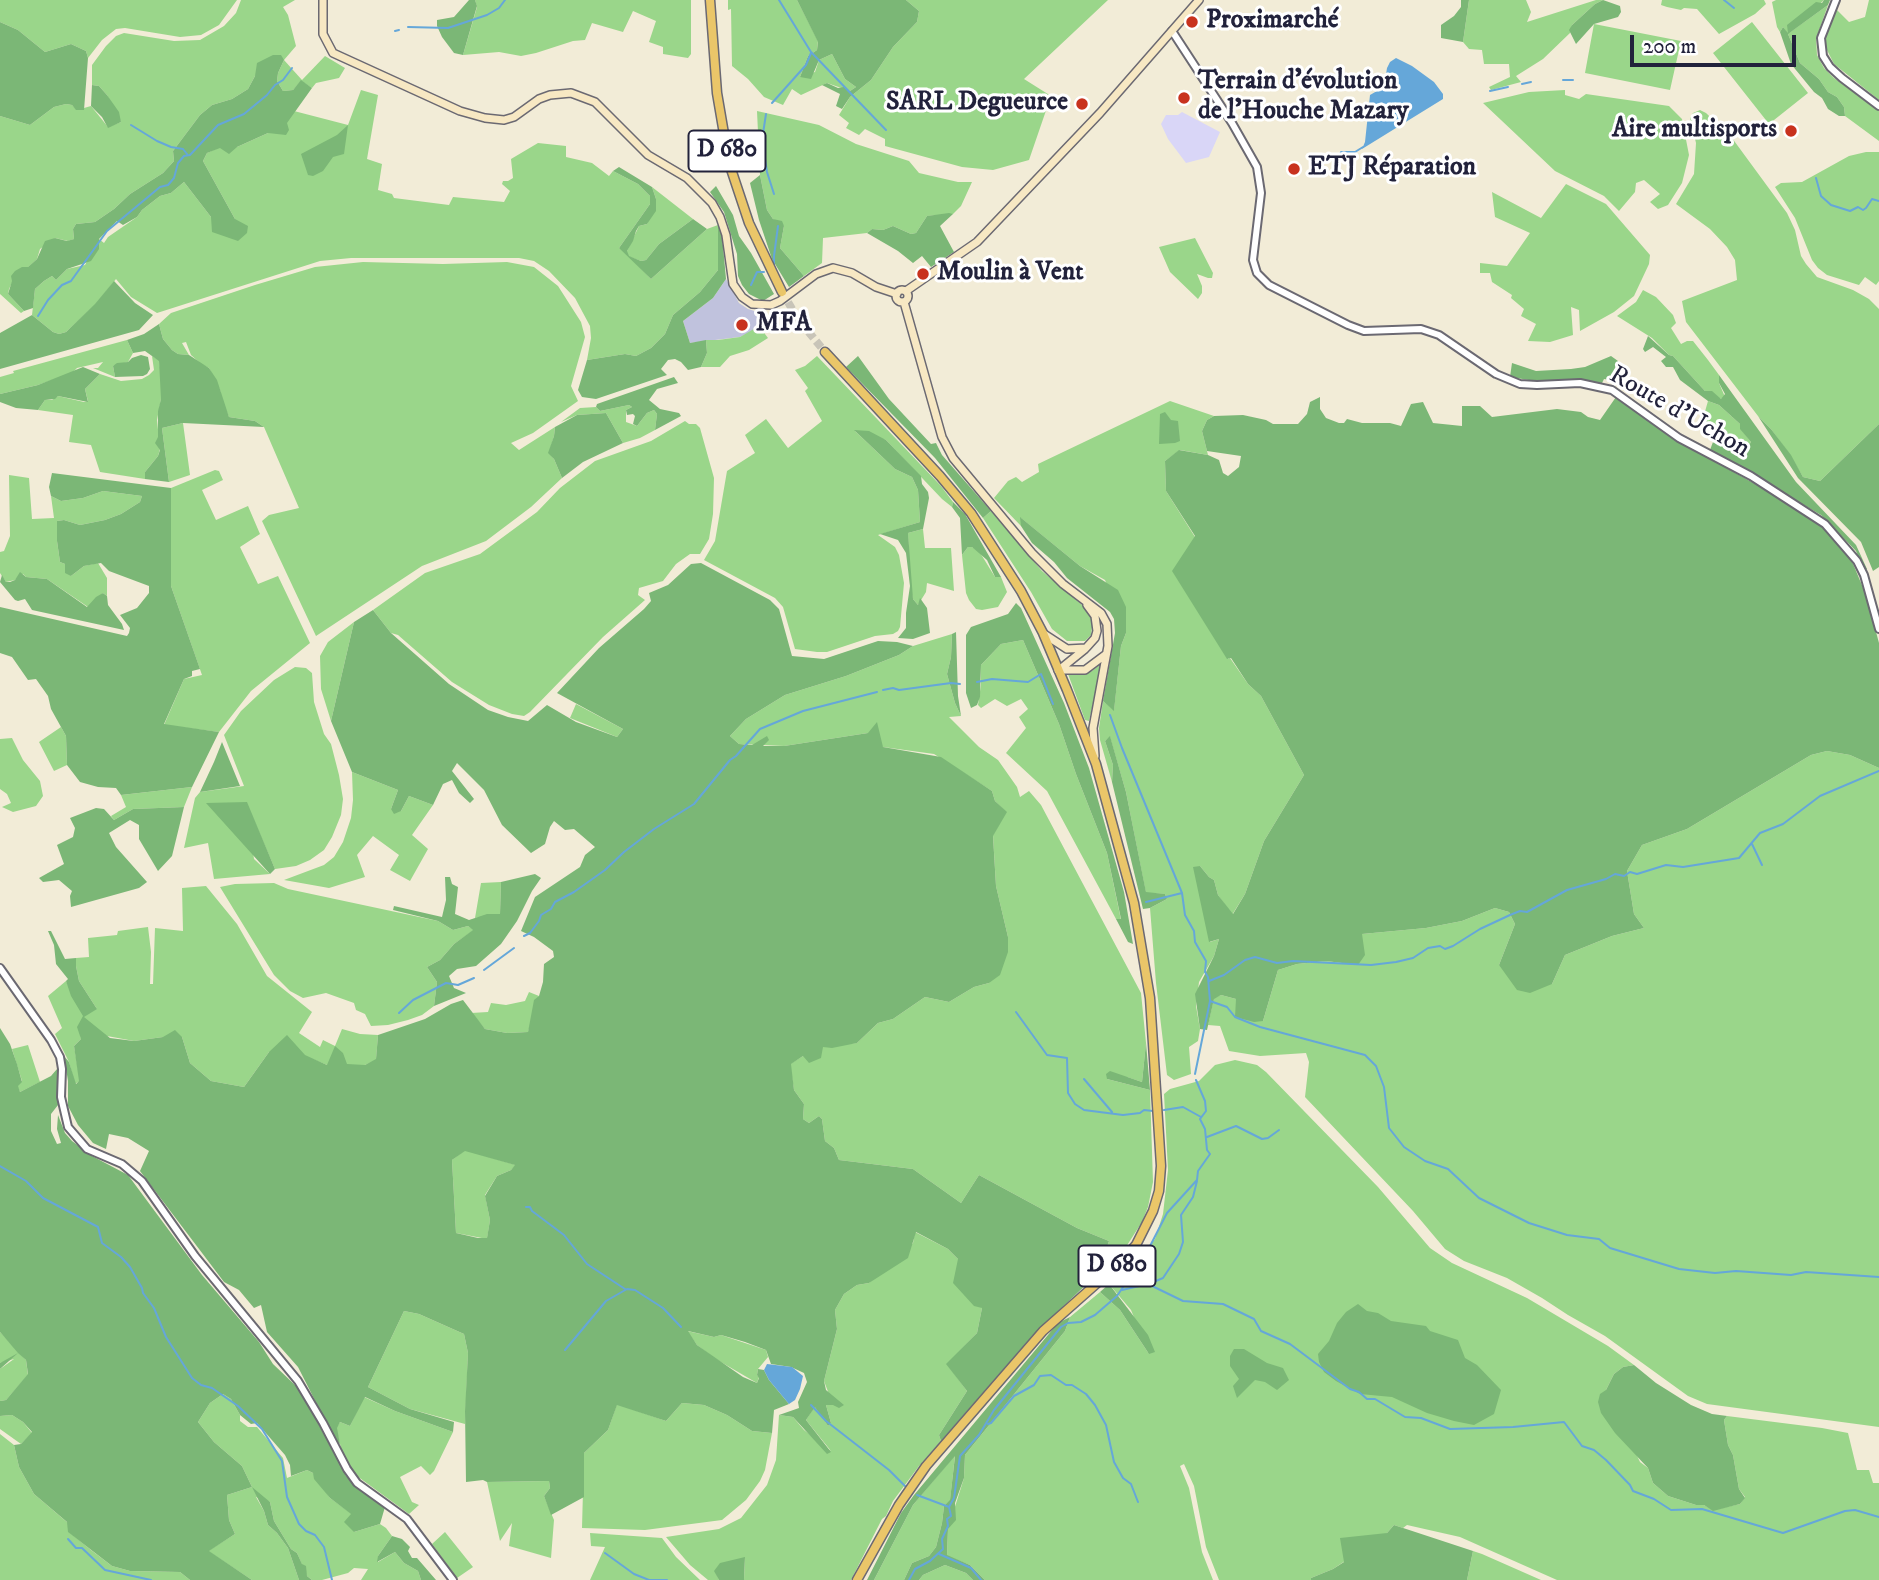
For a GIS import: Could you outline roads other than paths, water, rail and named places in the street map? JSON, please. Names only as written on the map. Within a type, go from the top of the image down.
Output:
[{"type":"main road","points":[[323,0],[325,42],[338,57],[472,115],[504,120],[514,117],[539,99],[562,94],[580,95],[595,102],[648,155],[687,178],[712,202],[726,235],[733,284],[741,297],[752,304],[771,305],[816,274],[833,268],[852,273],[876,287],[897,294]]},
{"type":"main road","name":"D 680","points":[[710,0],[717,93],[729,163],[750,223],[782,292]]},
{"type":"main road","points":[[897,294],[901,290],[906,291],[977,242],[1100,113],[1199,0]]},
{"type":"main road","points":[[904,302],[908,298],[906,291]]},
{"type":"main road","points":[[897,294],[898,300],[904,302]]},
{"type":"main road","points":[[904,302],[942,437],[953,458],[1032,553],[1063,584],[1101,613],[1107,624],[1107,654],[1093,729],[1096,764]]},
{"type":"main road","name":"D 680","points":[[825,352],[971,513],[1021,591],[1058,670],[1096,764],[1134,903],[1150,998],[1161,1166],[1159,1191],[1153,1211],[1136,1245],[1121,1262],[1043,1331],[926,1466],[899,1505],[858,1580]]},
{"type":"main road","points":[[1058,670],[1095,638],[1095,616],[1083,598]]},
{"type":"main road","points":[[1043,634],[1067,649],[1086,648]]},
{"type":"main road","points":[[1058,670],[1085,670],[1107,654]]},
{"type":"street","points":[[1836,0],[1821,38],[1823,56],[1842,78],[1879,106]]},
{"type":"street","name":"Route d'Uchon","points":[[1172,32],[1232,122],[1257,167],[1261,193],[1253,260],[1258,273],[1269,285],[1364,331],[1421,329],[1438,335],[1496,374],[1520,384],[1580,383],[1612,390],[1679,438],[1751,476],[1825,524],[1857,561],[1864,575],[1879,629]]},
{"type":"street","points":[[0,968],[60,1057],[61,1097],[68,1127],[87,1149],[122,1164],[142,1181],[195,1256],[298,1381],[357,1483],[407,1519],[453,1580]]},
{"type":"water","points":[[1396,58],[1434,82],[1443,94],[1443,99],[1362,149],[1370,95],[1384,87],[1387,68]]},
{"type":"water","points":[[767,1364],[792,1367],[803,1376],[795,1400],[789,1404],[769,1380],[764,1370]]},
{"type":"waterway","points":[[408,27],[448,28],[487,15],[499,8],[505,0]]},
{"type":"waterway","points":[[779,0],[811,52],[886,130]]},
{"type":"waterway","points":[[1724,0],[1734,8]]},
{"type":"waterway","points":[[395,31],[399,30]]},
{"type":"waterway","points":[[772,103],[806,65],[811,53]]},
{"type":"waterway","points":[[38,316],[62,285],[71,281],[107,231],[160,187],[168,185],[174,178],[178,163],[184,156],[190,155],[218,125],[244,114],[283,80],[292,68]]},
{"type":"waterway","points":[[1563,80],[1573,80]]},
{"type":"waterway","points":[[1522,84],[1531,82]]},
{"type":"waterway","points":[[1490,91],[1508,87]]},
{"type":"waterway","points":[[766,114],[762,140],[774,194]]},
{"type":"waterway","points":[[131,125],[157,141],[183,149],[187,154]]},
{"type":"waterway","points":[[1335,167],[1341,152],[1355,152],[1363,147]]},
{"type":"waterway","points":[[1816,178],[1821,196],[1831,205],[1850,211],[1858,207],[1863,210],[1872,199],[1879,201]]},
{"type":"waterway","points":[[774,266],[778,226]]},
{"type":"waterway","points":[[751,285],[757,272],[764,272]]},
{"type":"waterway","points":[[977,682],[992,679],[1028,682],[1041,674],[1053,704]]},
{"type":"waterway","points":[[883,690],[960,684]]},
{"type":"waterway","points":[[524,936],[530,933],[541,915],[551,909],[555,902],[574,892],[654,829],[694,804],[760,729],[803,711],[877,692]]},
{"type":"waterway","points":[[1110,715],[1182,893],[1185,915],[1194,931],[1195,942],[1206,961],[1210,1001],[1195,1074]]},
{"type":"waterway","points":[[1209,981],[1255,957],[1277,963],[1293,961],[1371,965],[1396,962],[1413,958],[1428,948],[1440,946],[1445,949],[1453,946],[1510,915],[1520,911],[1527,912],[1567,890],[1615,874],[1624,876],[1630,872],[1637,874],[1666,865],[1683,867],[1739,858],[1760,833],[1783,824],[1820,796],[1879,771]]},
{"type":"waterway","points":[[1752,844],[1762,865]]},
{"type":"waterway","points":[[1146,902],[1182,893]]},
{"type":"waterway","points":[[484,970],[514,948]]},
{"type":"waterway","points":[[399,1013],[413,1000],[446,983],[458,985],[474,978]]},
{"type":"waterway","points":[[1210,1001],[1227,1007],[1235,1017],[1260,1027],[1365,1055],[1376,1066],[1384,1087],[1389,1128],[1404,1147],[1425,1161],[1448,1169],[1479,1198],[1529,1223],[1567,1235],[1599,1239],[1610,1248],[1679,1269],[1715,1273],[1736,1271],[1791,1275],[1806,1272],[1879,1277]]},
{"type":"waterway","points":[[1016,1012],[1047,1055],[1067,1058],[1068,1093],[1075,1104],[1084,1110],[1123,1115],[1144,1110],[1153,1111]]},
{"type":"waterway","points":[[1084,1079],[1112,1112]]},
{"type":"waterway","points":[[909,1580],[915,1569],[930,1561],[943,1549],[942,1539],[948,1526],[947,1519],[951,1516],[949,1507],[954,1498],[960,1456],[1061,1327],[1095,1315],[1117,1296],[1148,1250],[1167,1213],[1197,1180],[1198,1171],[1210,1154],[1200,1119],[1206,1111],[1205,1101],[1196,1080]]},
{"type":"waterway","points":[[1164,1110],[1183,1107],[1201,1117]]},
{"type":"waterway","points":[[1207,1137],[1236,1126],[1262,1139],[1279,1130]]},
{"type":"waterway","points":[[0,1166],[26,1181],[43,1198],[98,1227],[102,1243],[130,1267],[154,1308],[166,1337],[192,1378],[238,1406],[262,1429],[282,1461],[287,1497],[299,1524],[315,1535],[324,1547],[332,1580]]},
{"type":"waterway","points":[[1151,1283],[1163,1278],[1179,1254],[1183,1242],[1181,1215],[1193,1197],[1197,1181]]},
{"type":"waterway","points":[[526,1207],[530,1207],[564,1235],[587,1264],[625,1289]]},
{"type":"waterway","points":[[1122,1290],[1148,1284],[1183,1301],[1223,1304],[1254,1319],[1261,1331],[1290,1344],[1350,1389],[1367,1399],[1375,1399],[1405,1417],[1421,1418],[1450,1429],[1564,1422],[1582,1446],[1594,1450],[1606,1460],[1633,1491],[1654,1499],[1671,1510],[1702,1509],[1783,1533],[1845,1511],[1855,1510],[1879,1517]]},
{"type":"waterway","points":[[565,1350],[606,1301],[627,1289],[635,1290],[663,1308],[681,1327]]},
{"type":"waterway","points":[[988,1424],[1014,1396],[1034,1385],[1040,1376],[1051,1375],[1066,1385],[1072,1385],[1086,1394],[1095,1405],[1106,1425],[1114,1462],[1123,1478],[1131,1484],[1138,1502]]},
{"type":"waterway","points":[[811,1405],[826,1421],[889,1470],[905,1486]]},
{"type":"waterway","points":[[917,1495],[949,1507]]},
{"type":"waterway","points":[[68,1539],[105,1570],[151,1580]]},
{"type":"waterway","points":[[605,1553],[634,1574],[649,1580],[667,1580]]},
{"type":"waterway","points":[[939,1554],[971,1568],[981,1580]]},
{"type":"tunnel","points":[[782,292],[798,319],[825,352]]},
{"type":"place","name":"Proximarché","points":[[1192,22]]},
{"type":"place","name":"Terrain d'évolution de l'Houche Mazary","points":[[1184,98]]},
{"type":"place","name":"SARL Degueurce","points":[[1082,104]]},
{"type":"place","name":"Aire multisports","points":[[1791,131]]},
{"type":"place","name":"ETJ Réparation","points":[[1294,169]]},
{"type":"place","name":"Moulin à Vent","points":[[923,274]]},
{"type":"place","name":"MFA","points":[[742,325]]}]
